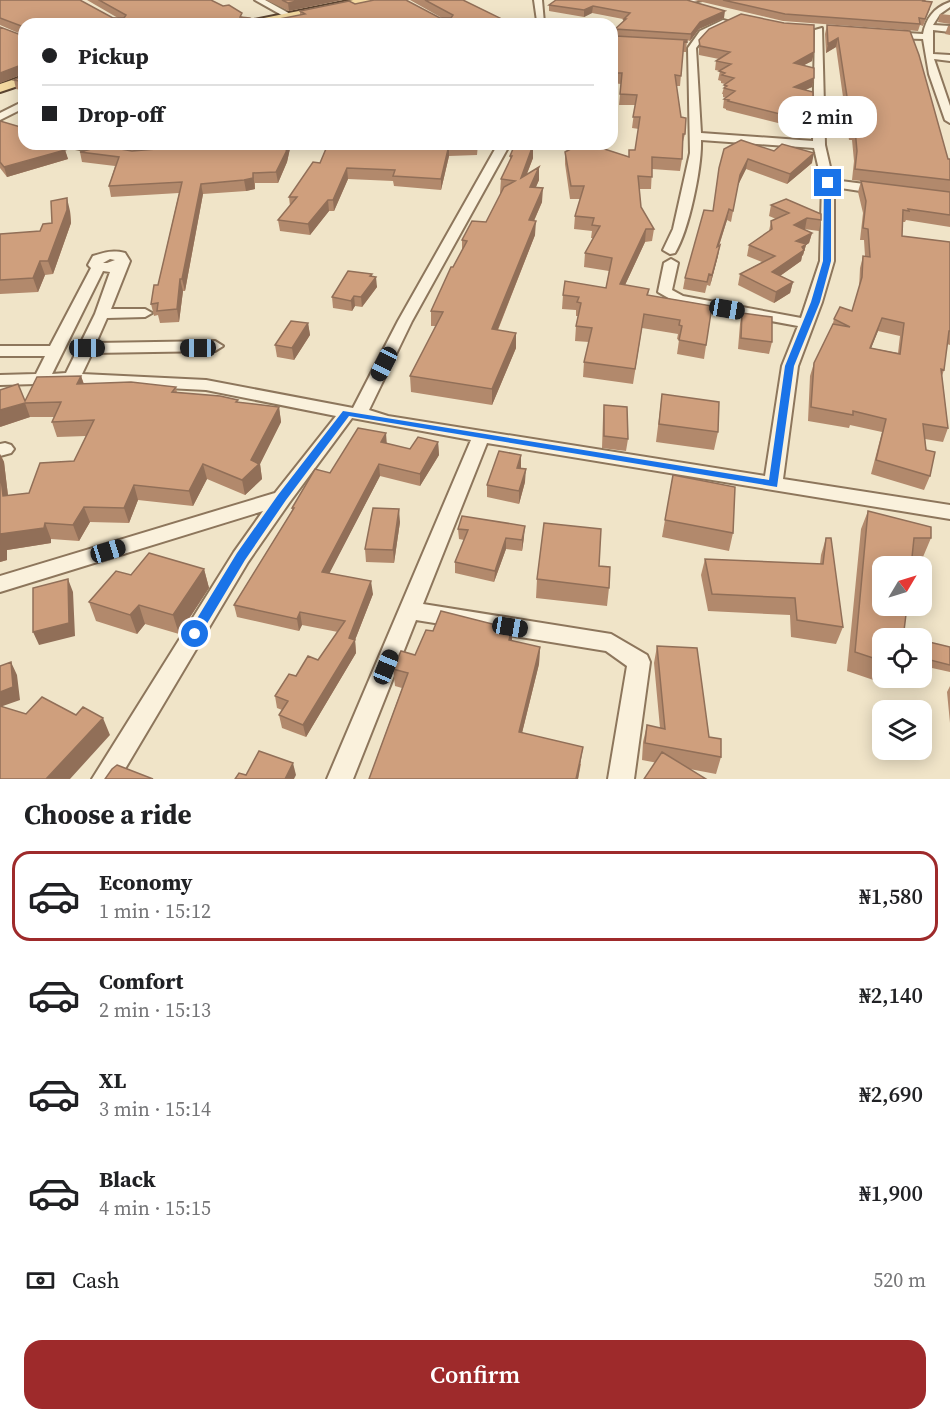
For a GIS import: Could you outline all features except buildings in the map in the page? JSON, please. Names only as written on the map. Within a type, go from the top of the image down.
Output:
[{"type":"main road","points":[[297,18],[369,0]]},
{"type":"main road","points":[[300,18],[381,2]]},
{"type":"main road","points":[[0,82],[18,76]]},
{"type":"main road","points":[[0,88],[18,82]]},
{"type":"street","points":[[259,0],[281,18]]},
{"type":"street","points":[[538,0],[541,18]]},
{"type":"street","points":[[679,1],[698,0]]},
{"type":"street","points":[[679,1],[705,8]]},
{"type":"street","points":[[950,4],[936,11],[929,19],[926,32],[930,56],[950,120]]},
{"type":"street","points":[[716,11],[738,17],[703,33],[687,46],[696,153],[679,229],[670,256],[665,292],[679,300],[807,323]]},
{"type":"street","points":[[878,34],[950,29]]},
{"type":"street","points":[[773,485],[790,366],[827,261],[828,183],[819,145],[820,30]]},
{"type":"street","points":[[930,56],[950,58]]},
{"type":"street","points":[[3,122],[18,109]]},
{"type":"street","points":[[696,136],[819,145]]},
{"type":"street","points":[[101,150],[126,155]]},
{"type":"street","points":[[105,779],[241,557],[282,498],[352,413],[501,150]]},
{"type":"street","points":[[828,183],[894,191]]},
{"type":"street","points":[[42,378],[98,267],[109,268],[120,264],[102,314],[72,378]]},
{"type":"street","points":[[102,314],[145,313]]},
{"type":"street","points":[[87,348],[215,346]]},
{"type":"street","points":[[0,351],[56,351]]},
{"type":"street","points":[[0,380],[72,378],[206,385],[481,437],[950,512]]},
{"type":"street","points":[[340,779],[481,437]]},
{"type":"street","points":[[0,584],[282,498]]},
{"type":"street","points":[[409,610],[611,644],[639,663],[621,779]]},
{"type":"route","points":[[195,634],[241,557],[346,413],[358,413],[388,421],[773,485],[790,366],[815,302],[827,261],[828,183]]}]
